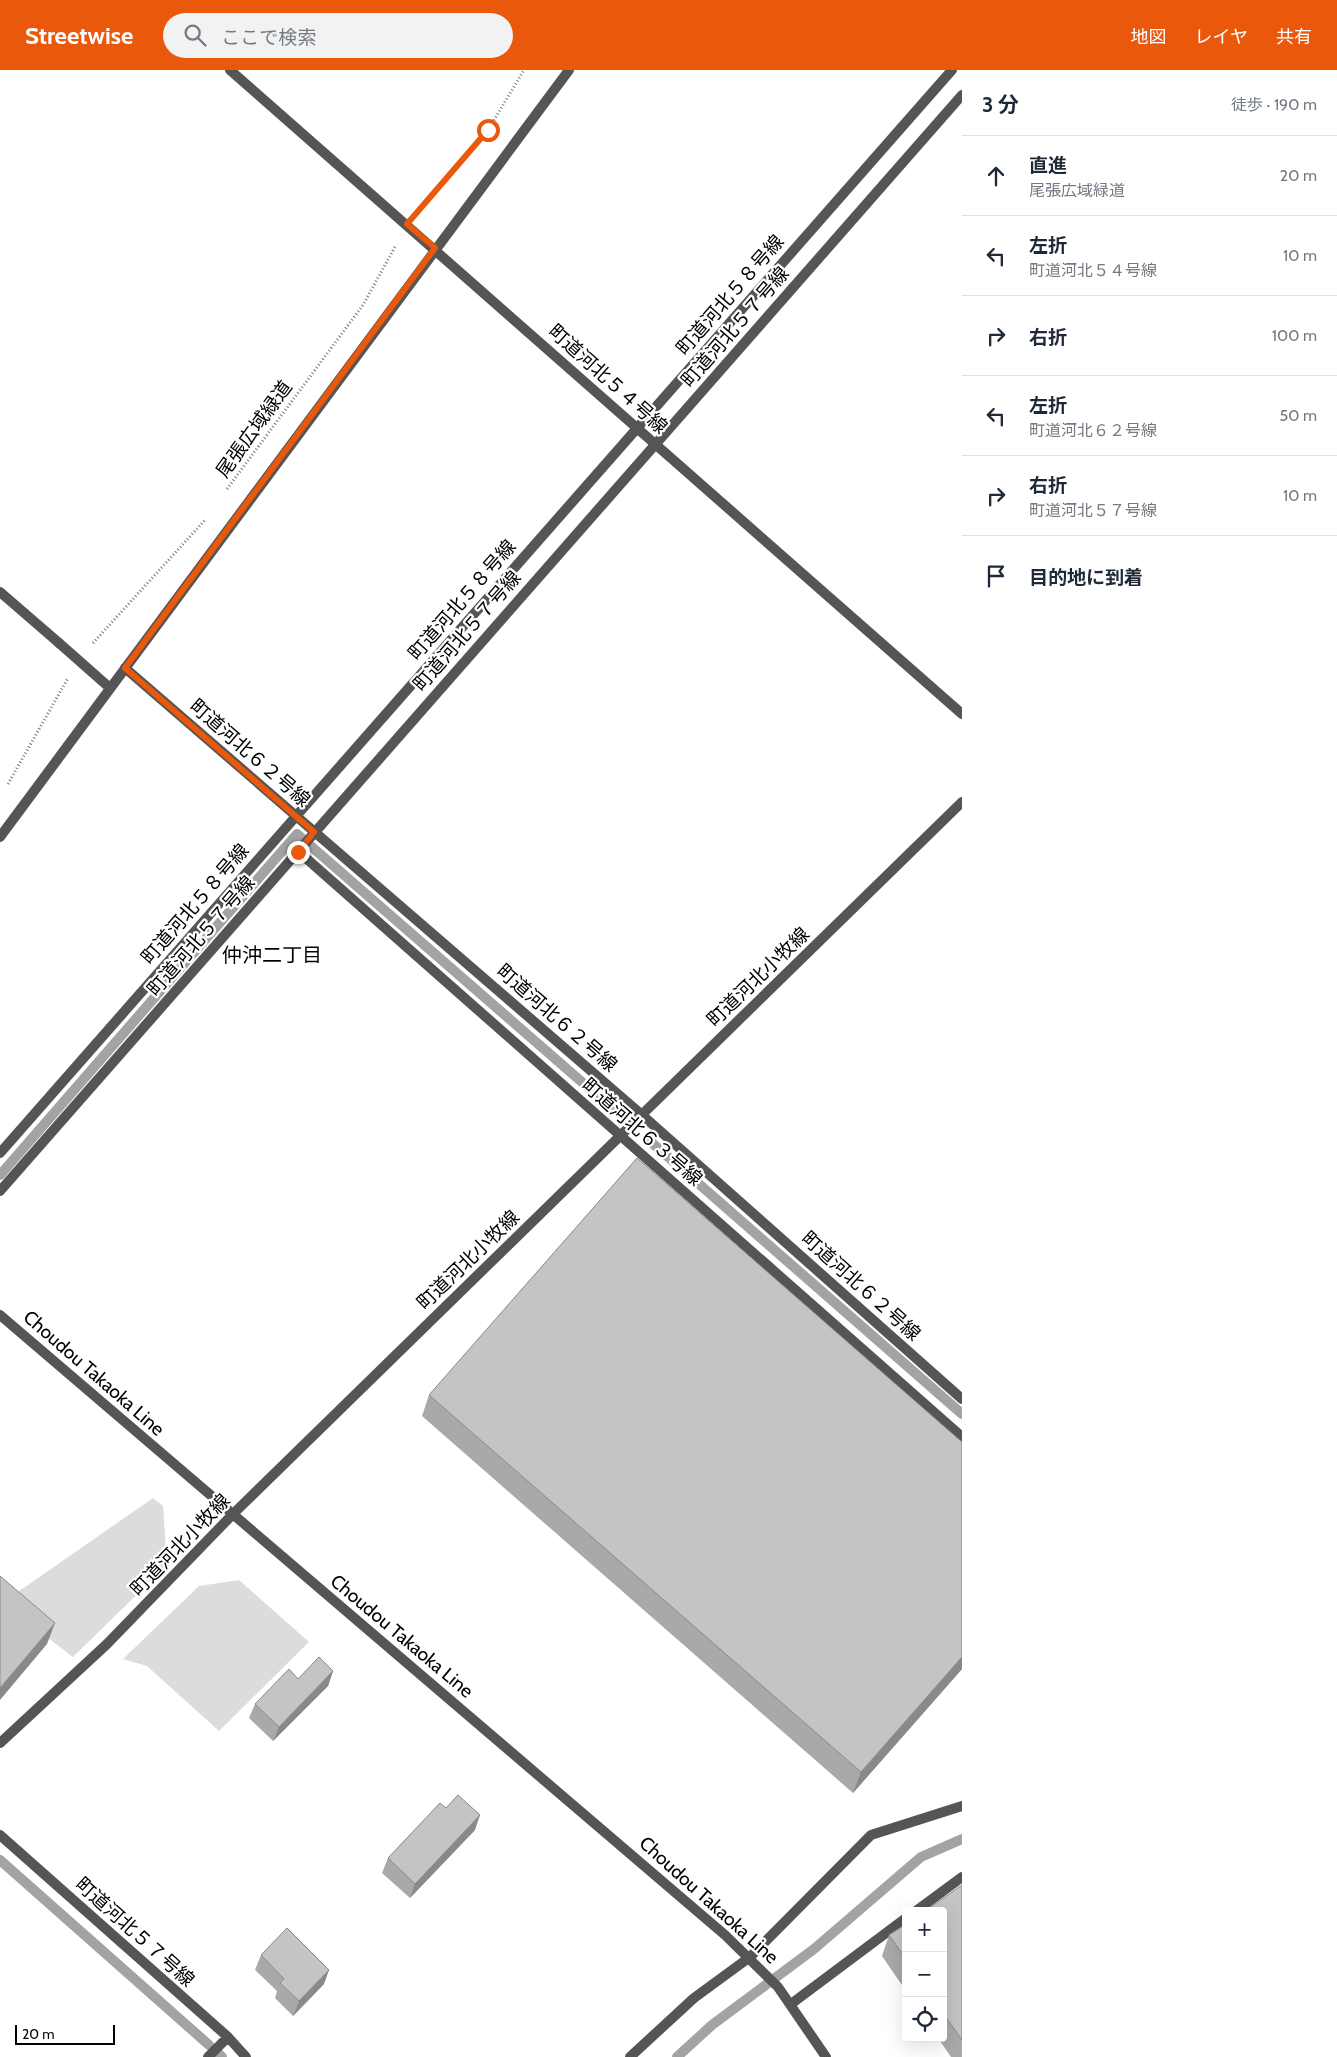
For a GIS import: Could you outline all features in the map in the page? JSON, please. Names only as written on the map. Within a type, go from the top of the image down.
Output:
[{"type":"street","name":"町道河北５４号線","points":[[230,70],[435,248],[962,714]]},
{"type":"street","points":[[0,837],[435,248],[569,70]]},
{"type":"street","name":"町道河北５８号線","points":[[0,1153],[636,427],[952,70]]},
{"type":"street","name":"町道河北５７号線","points":[[0,1191],[962,95]]},
{"type":"street","points":[[0,592],[110,688]]},
{"type":"street","name":"町道河北６２号線","points":[[125,668],[642,1115],[962,1398]]},
{"type":"street","name":"町道河北小牧線","points":[[0,1743],[107,1644],[233,1514],[962,802]]},
{"type":"street","name":"町道河北６３号線","points":[[298,852],[962,1437]]},
{"type":"street","name":"Choudou Takaoka Line","points":[[0,1315],[750,1956],[791,2004],[826,2057]]},
{"type":"street","points":[[630,2057],[694,1998],[750,1956],[871,1835],[962,1806]]},
{"type":"street","name":"町道河北５７号線","points":[[0,1835],[228,2037],[246,2057]]},
{"type":"street","points":[[921,1907],[962,1877]]},
{"type":"street","points":[[791,2004],[902,1921]]},
{"type":"street","points":[[209,2056],[228,2037]]},
{"type":"path","name":"尾張広域緑道","points":[[225,492],[261,440],[363,306],[407,224],[488,130],[524,70]]},
{"type":"path","points":[[5,791],[78,660],[209,515]]},
{"type":"shaded area","points":[[153,1498],[163,1506],[167,1565],[73,1657],[2,1603]]},
{"type":"shaded area","points":[[239,1580],[309,1642],[219,1731],[147,1666],[123,1659],[199,1586]]},
{"type":"building","points":[[637,1158],[962,1442],[962,1657],[861,1772],[429,1395]]},
{"type":"building","points":[[0,1576],[55,1623],[0,1688]]},
{"type":"building","points":[[319,1657],[333,1671],[279,1727],[255,1704],[289,1669],[298,1679]]},
{"type":"building","points":[[458,1795],[480,1815],[415,1884],[388,1858],[440,1803],[446,1808]]},
{"type":"building","points":[[962,1885],[962,2040],[947,2019],[947,1907],[931,1907]]},
{"type":"building","points":[[902,1927],[902,1953],[889,1935]]},
{"type":"building","points":[[287,1928],[329,1970],[299,2001],[280,1983],[284,1979],[261,1955]]},
{"type":"waterway","points":[[0,1175],[297,834],[614,1110]]},
{"type":"waterway","points":[[651,1142],[962,1414]]},
{"type":"waterway","points":[[677,2057],[712,2025],[814,1949],[921,1857],[962,1839]]},
{"type":"waterway","points":[[0,1860],[209,2045]]},
{"type":"district","name":"仲沖二丁目","points":[[272,955]]},
{"type":"route","points":[[298,852],[314,832],[125,668],[435,248],[407,224],[488,130]]}]
